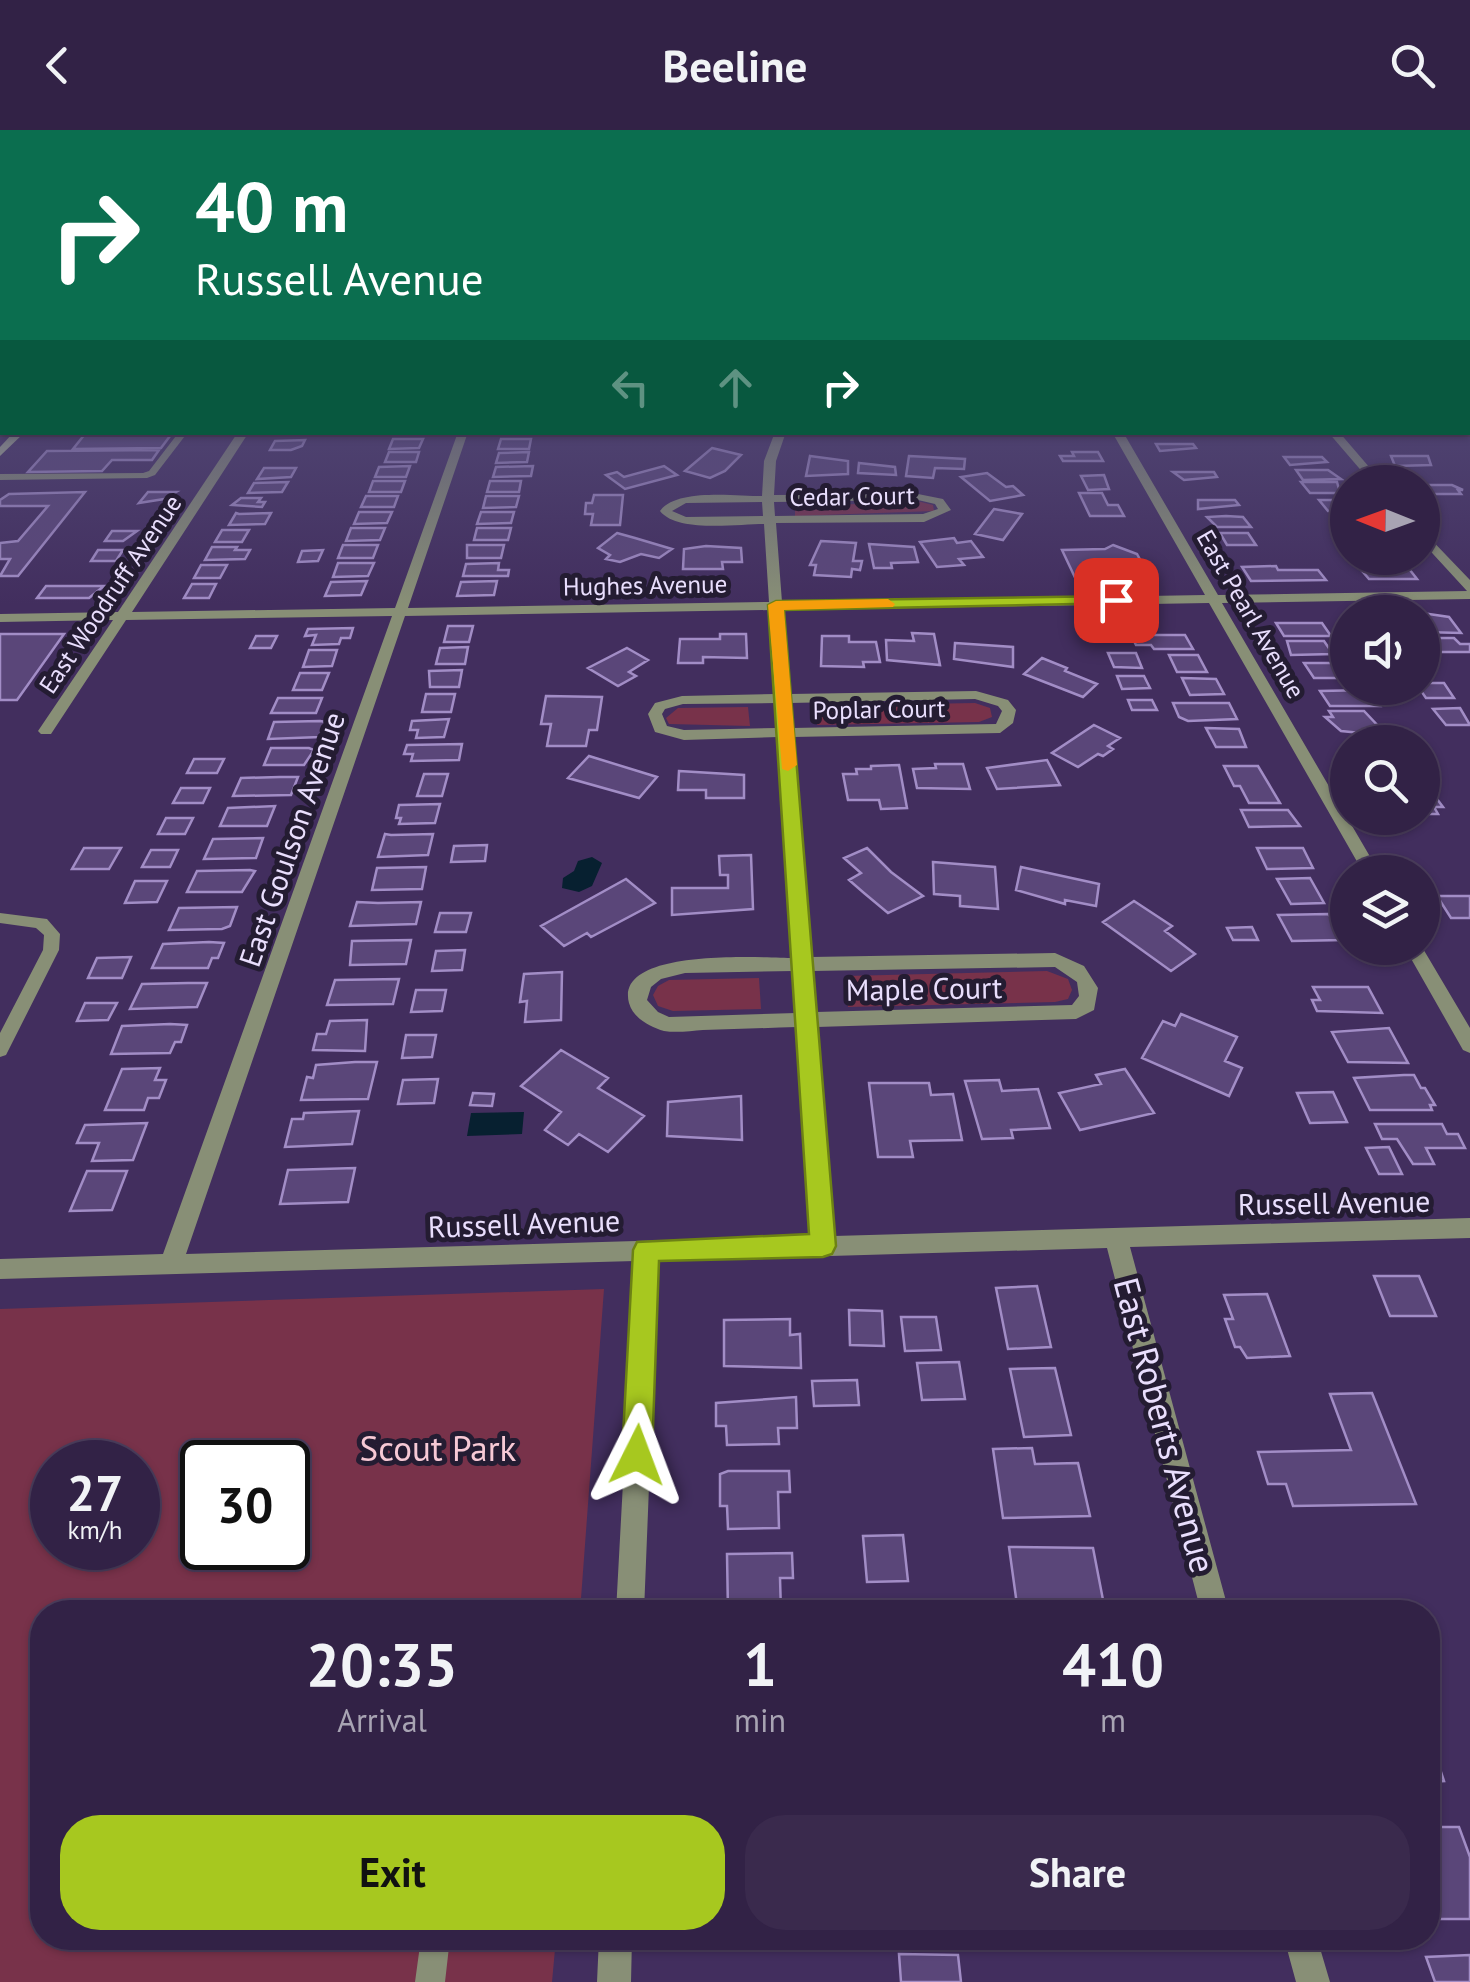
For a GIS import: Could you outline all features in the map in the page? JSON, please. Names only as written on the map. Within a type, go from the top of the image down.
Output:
[{"type":"main road","points":[[0,453],[17,436]]},
{"type":"street","name":"East Woodruff Avenue","points":[[46,731],[242,435]]},
{"type":"street","name":"East Goulson Avenue","points":[[171,1264],[463,435]]},
{"type":"street","points":[[780,435],[770,461],[768,498],[823,1246]]},
{"type":"street","name":"East Pearl Avenue","points":[[1120,435],[1361,855]]},
{"type":"street","points":[[1337,435],[1362,465]]},
{"type":"street","name":"Cedar Court","points":[[926,497],[939,502],[944,510],[924,518],[685,521],[671,518],[666,510],[685,500],[768,498],[926,497]]},
{"type":"street","points":[[1440,556],[1470,592]]},
{"type":"street","name":"Hughes Avenue","points":[[0,618],[1470,592]]},
{"type":"street","name":"Poplar Court","points":[[976,696],[1002,703],[1009,710],[1008,720],[1000,728],[984,730],[786,733],[670,733],[660,729],[655,714],[660,706],[671,701],[783,699],[976,696]]},
{"type":"street","name":"Maple Court","points":[[1056,960],[1080,971],[1091,993],[1087,1006],[1060,1015],[667,1024],[651,1019],[640,1005],[638,989],[647,975],[662,968],[803,964],[1056,960]]},
{"type":"street","points":[[1424,965],[1470,1045]]},
{"type":"street","name":"Russell Avenue","points":[[0,1269],[1470,1228]]},
{"type":"street","name":"East Roberts Avenue","points":[[1116,1237],[1212,1600]]},
{"type":"street","points":[[631,1600],[646,1250]]},
{"type":"street","points":[[614,1982],[615,1950]]},
{"type":"street","points":[[1304,1950],[1312,1982]]},
{"type":"lane","points":[[0,477],[144,476],[152,473],[182,435]]},
{"type":"lane","points":[[0,440],[17,436]]},
{"type":"lane","points":[[0,918],[41,923],[52,934],[51,950],[0,1050]]},
{"type":"lane","points":[[430,1982],[434,1950]]},
{"type":"green space","points":[[921,502],[933,505],[934,511],[795,516],[795,506]]},
{"type":"green space","points":[[975,703],[990,708],[992,717],[979,722],[817,725],[817,706]]},
{"type":"green space","points":[[748,707],[750,726],[669,724],[666,718],[678,708]]},
{"type":"green space","points":[[1047,971],[1068,979],[1072,990],[1068,999],[848,1007],[846,976]]},
{"type":"green space","points":[[759,978],[761,1009],[673,1011],[658,1006],[653,995],[658,986],[669,980]]},
{"type":"green space","name":"Scout Park","points":[[604,1289],[581,1600],[30,1600],[30,1950],[555,1950],[552,1982],[0,1982],[0,1309]]},
{"type":"water","points":[[592,857],[602,863],[592,886],[579,892],[562,888],[563,878],[574,871],[578,861]]},
{"type":"water","points":[[524,1112],[522,1134],[467,1136],[471,1113]]},
{"type":"building","points":[[84,435],[171,435],[161,448],[73,449]]},
{"type":"building","points":[[393,439],[423,439],[419,448],[389,449]]},
{"type":"building","points":[[501,439],[531,439],[529,449],[498,449]]},
{"type":"building","points":[[305,440],[302,446],[291,450],[270,450],[275,441]]},
{"type":"building","points":[[1156,444],[1193,444],[1196,448],[1160,451]]},
{"type":"building","points":[[712,448],[741,455],[725,471],[710,478],[685,471]]},
{"type":"building","points":[[159,450],[152,460],[112,460],[102,471],[28,472],[47,451]]},
{"type":"building","points":[[389,452],[419,452],[416,462],[385,462]]},
{"type":"building","points":[[529,452],[527,462],[496,463],[499,453]]},
{"type":"building","points":[[1072,452],[1098,452],[1103,461],[1063,461],[1060,456],[1074,456]]},
{"type":"building","points":[[810,456],[848,461],[848,474],[806,476]]},
{"type":"building","points":[[909,456],[965,459],[964,469],[935,468],[933,478],[906,476]]},
{"type":"building","points":[[1391,456],[1428,456],[1431,465],[1395,465]]},
{"type":"building","points":[[1284,457],[1322,457],[1327,462],[1290,465]]},
{"type":"building","points":[[859,463],[895,467],[896,475],[858,473]]},
{"type":"building","points":[[410,466],[406,477],[375,477],[379,467]]},
{"type":"building","points":[[533,466],[531,476],[493,477],[496,467]]},
{"type":"building","points":[[664,466],[677,475],[625,489],[606,475],[617,472],[624,477]]},
{"type":"building","points":[[264,468],[296,468],[291,477],[257,479]]},
{"type":"building","points":[[1296,470],[1330,471],[1330,479],[1303,480]]},
{"type":"building","points":[[1173,472],[1214,472],[1217,477],[1184,480]]},
{"type":"building","points":[[987,473],[1023,495],[990,501],[961,477]]},
{"type":"building","points":[[1104,475],[1109,489],[1088,490],[1081,476]]},
{"type":"building","points":[[373,481],[405,481],[401,492],[369,492]]},
{"type":"building","points":[[490,481],[521,481],[519,492],[487,492]]},
{"type":"building","points":[[288,482],[282,492],[248,493],[254,483]]},
{"type":"building","points":[[1301,482],[1330,482],[1330,493],[1310,493]]},
{"type":"building","points":[[1440,485],[1452,485],[1463,490],[1458,490],[1461,494],[1440,494]]},
{"type":"building","points":[[85,492],[18,576],[0,576],[10,559],[0,559],[0,543],[18,541],[48,506],[0,506],[0,500],[9,494]]},
{"type":"building","points":[[148,492],[176,492],[164,499],[139,503]]},
{"type":"building","points":[[1079,493],[1102,493],[1108,505],[1118,505],[1124,516],[1090,516]]},
{"type":"building","points":[[594,495],[623,495],[620,525],[591,525],[593,514],[585,514],[586,503],[592,503]]},
{"type":"building","points":[[366,496],[398,496],[394,507],[361,507]]},
{"type":"building","points":[[486,496],[519,496],[516,507],[483,508]]},
{"type":"building","points":[[241,498],[261,498],[258,502],[265,502],[262,507],[232,505]]},
{"type":"building","points":[[1198,500],[1235,500],[1239,505],[1198,509]]},
{"type":"building","points":[[1319,500],[1330,500],[1328,511]]},
{"type":"building","points":[[994,509],[1022,514],[1003,540],[975,534]]},
{"type":"building","points":[[359,512],[392,512],[387,523],[354,524]]},
{"type":"building","points":[[481,512],[514,512],[511,523],[477,524]]},
{"type":"building","points":[[236,513],[271,513],[265,524],[229,525]]},
{"type":"building","points":[[1207,517],[1243,517],[1251,527],[1217,527]]},
{"type":"building","points":[[351,528],[385,528],[380,540],[346,541]]},
{"type":"building","points":[[477,528],[511,528],[508,540],[474,540]]},
{"type":"building","points":[[222,530],[249,530],[242,542],[215,542]]},
{"type":"building","points":[[112,531],[137,531],[123,541],[105,541]]},
{"type":"building","points":[[617,533],[672,549],[659,558],[641,554],[620,562],[606,559],[610,555],[598,548]]},
{"type":"building","points":[[1220,533],[1248,533],[1256,545],[1227,545]]},
{"type":"building","points":[[954,538],[957,543],[971,541],[983,557],[959,559],[964,565],[937,567],[920,542]]},
{"type":"building","points":[[821,541],[856,543],[853,561],[862,561],[860,570],[852,569],[851,577],[814,575],[816,565],[810,565]]},
{"type":"building","points":[[869,544],[914,547],[918,562],[874,568]]},
{"type":"building","points":[[343,545],[378,545],[373,558],[338,558]]},
{"type":"building","points":[[467,545],[504,545],[501,558],[467,558]]},
{"type":"building","points":[[1113,545],[1137,554],[1150,578],[1122,579],[1126,585],[1079,586],[1062,550],[1105,549]]},
{"type":"building","points":[[212,547],[250,550],[245,559],[205,560]]},
{"type":"building","points":[[741,548],[742,562],[722,562],[723,569],[683,569],[684,549]]},
{"type":"building","points":[[98,550],[123,550],[116,561],[91,561]]},
{"type":"building","points":[[323,550],[318,561],[298,562],[302,551]]},
{"type":"building","points":[[338,563],[374,563],[368,576],[333,577]]},
{"type":"building","points":[[499,563],[498,570],[509,570],[508,576],[463,576],[466,564]]},
{"type":"building","points":[[201,565],[227,565],[220,578],[194,578]]},
{"type":"building","points":[[1276,566],[1278,570],[1318,570],[1326,580],[1251,581],[1242,567]]},
{"type":"building","points":[[1366,575],[1414,575],[1417,579],[1369,579]]},
{"type":"building","points":[[367,581],[361,595],[325,596],[331,582]]},
{"type":"building","points":[[497,581],[494,595],[457,596],[461,582]]},
{"type":"building","points":[[192,584],[216,584],[209,598],[184,598]]},
{"type":"building","points":[[46,586],[104,586],[89,598],[37,598]]},
{"type":"building","points":[[1440,616],[1449,617],[1461,633],[1440,632]]},
{"type":"building","points":[[1276,623],[1322,623],[1330,635],[1330,636],[1284,636]]},
{"type":"building","points":[[448,626],[473,626],[469,642],[444,642]]},
{"type":"building","points":[[353,628],[350,638],[341,638],[339,644],[312,645],[316,635],[305,636],[308,629]]},
{"type":"building","points":[[912,633],[934,634],[940,665],[887,660],[886,640],[914,641]]},
{"type":"building","points":[[0,634],[64,634],[17,700],[0,700]]},
{"type":"building","points":[[720,634],[746,634],[747,658],[703,657],[703,663],[678,663],[680,639],[720,639]]},
{"type":"building","points":[[1131,635],[1185,635],[1193,649],[1136,645]]},
{"type":"building","points":[[256,636],[277,636],[271,648],[250,648]]},
{"type":"building","points":[[822,636],[876,642],[880,662],[863,662],[864,667],[821,666]]},
{"type":"building","points":[[1440,638],[1470,644],[1470,652],[1440,652]]},
{"type":"building","points":[[1287,641],[1324,641],[1330,650],[1330,654],[1291,655]]},
{"type":"building","points":[[955,643],[1013,647],[1013,667],[954,659]]},
{"type":"building","points":[[468,647],[465,664],[436,664],[440,648]]},
{"type":"building","points":[[627,648],[648,660],[629,672],[636,676],[618,686],[588,668]]},
{"type":"building","points":[[309,650],[337,650],[332,666],[303,667]]},
{"type":"building","points":[[1108,653],[1136,653],[1142,668],[1114,667]]},
{"type":"building","points":[[1169,655],[1198,655],[1207,672],[1177,672]]},
{"type":"building","points":[[1042,658],[1097,684],[1083,697],[1024,674]]},
{"type":"building","points":[[1304,663],[1330,663],[1330,678],[1314,678]]},
{"type":"building","points":[[462,670],[459,687],[430,687],[429,671]]},
{"type":"building","points":[[300,673],[329,673],[322,690],[293,690]]},
{"type":"building","points":[[1117,676],[1144,676],[1150,688],[1122,689]]},
{"type":"building","points":[[1182,678],[1216,679],[1224,694],[1190,695]]},
{"type":"building","points":[[1440,683],[1444,683],[1454,698],[1440,698]]},
{"type":"building","points":[[1320,691],[1330,691],[1330,705],[1380,706],[1330,706]]},
{"type":"building","points":[[426,694],[455,694],[451,712],[422,712]]},
{"type":"building","points":[[546,696],[602,697],[597,730],[589,730],[586,746],[547,746],[551,724],[541,724]]},
{"type":"building","points":[[278,698],[322,698],[316,713],[271,713]]},
{"type":"building","points":[[1128,700],[1152,700],[1157,710],[1132,710]]},
{"type":"building","points":[[1173,703],[1229,703],[1237,719],[1188,721],[1179,717]]},
{"type":"building","points":[[1460,708],[1470,725],[1446,725],[1433,709]]},
{"type":"building","points":[[1329,711],[1364,711],[1377,725],[1334,725],[1325,717],[1333,717]]},
{"type":"building","points":[[449,719],[444,737],[416,738],[418,730],[410,730],[412,721]]},
{"type":"building","points":[[274,722],[326,722],[320,737],[268,739]]},
{"type":"building","points":[[1094,725],[1120,738],[1108,746],[1113,749],[1103,756],[1098,754],[1078,767],[1052,753]]},
{"type":"building","points":[[1206,728],[1239,729],[1246,747],[1216,747]]},
{"type":"building","points":[[462,744],[459,760],[411,761],[413,754],[404,754],[407,745]]},
{"type":"building","points":[[271,748],[314,750],[304,765],[264,765]]},
{"type":"building","points":[[589,756],[657,777],[639,798],[568,778]]},
{"type":"building","points":[[194,759],[224,759],[217,773],[187,773]]},
{"type":"building","points":[[1047,760],[1060,785],[997,789],[987,768]]},
{"type":"building","points":[[935,764],[963,764],[970,789],[917,788],[913,769],[936,768]]},
{"type":"building","points":[[899,765],[907,808],[881,809],[879,800],[848,800],[843,774],[857,774],[856,769],[871,766]]},
{"type":"building","points":[[1224,766],[1258,766],[1280,803],[1249,803]]},
{"type":"building","points":[[679,771],[744,775],[744,798],[706,798],[706,790],[678,790]]},
{"type":"building","points":[[424,774],[448,774],[442,796],[417,796]]},
{"type":"building","points":[[298,777],[291,795],[233,796],[241,778]]},
{"type":"building","points":[[181,788],[210,788],[203,803],[173,803]]},
{"type":"building","points":[[440,804],[435,823],[399,824],[401,818],[396,818],[399,805]]},
{"type":"building","points":[[275,806],[267,826],[220,826],[228,808]]},
{"type":"building","points":[[1241,810],[1288,810],[1300,826],[1249,827]]},
{"type":"building","points":[[166,818],[193,818],[185,834],[158,834]]},
{"type":"building","points":[[385,834],[433,834],[428,855],[378,857]]},
{"type":"building","points":[[263,838],[256,858],[204,859],[213,839]]},
{"type":"building","points":[[487,845],[485,861],[451,862],[454,846]]},
{"type":"building","points":[[84,848],[121,848],[109,869],[72,869]]},
{"type":"building","points":[[867,848],[923,896],[888,913],[864,893],[849,880],[861,873],[844,858]]},
{"type":"building","points":[[1257,848],[1303,848],[1313,868],[1267,869]]},
{"type":"building","points":[[151,850],[178,850],[170,867],[142,867]]},
{"type":"building","points":[[751,855],[753,909],[672,915],[672,888],[728,888],[728,875],[720,875],[719,856]]},
{"type":"building","points":[[933,862],[995,867],[998,909],[960,906],[960,896],[934,894]]},
{"type":"building","points":[[426,867],[422,889],[372,890],[377,868]]},
{"type":"building","points":[[1021,867],[1099,884],[1096,906],[1065,900],[1065,904],[1016,890]]},
{"type":"building","points":[[197,871],[255,871],[242,892],[187,892]]},
{"type":"building","points":[[1310,878],[1324,903],[1291,904],[1277,879]]},
{"type":"building","points":[[626,879],[655,903],[591,937],[587,933],[564,946],[541,926]]},
{"type":"building","points":[[135,881],[167,881],[157,902],[125,903]]},
{"type":"building","points":[[1440,896],[1470,896],[1470,918],[1451,918]]},
{"type":"building","points":[[1134,901],[1172,926],[1165,931],[1195,954],[1171,971],[1103,922]]},
{"type":"building","points":[[357,902],[421,902],[416,924],[350,926]]},
{"type":"building","points":[[237,907],[230,926],[222,929],[169,930],[179,908]]},
{"type":"building","points":[[440,913],[471,913],[466,932],[435,932]]},
{"type":"building","points":[[1328,914],[1330,940],[1292,941],[1278,915]]},
{"type":"building","points":[[1252,927],[1258,940],[1233,940],[1227,928]]},
{"type":"building","points":[[411,940],[406,964],[350,965],[352,941]]},
{"type":"building","points":[[224,943],[218,958],[212,958],[208,968],[152,968],[163,944]]},
{"type":"building","points":[[465,950],[462,970],[432,971],[436,951]]},
{"type":"building","points":[[131,957],[122,978],[88,978],[97,958]]},
{"type":"building","points":[[562,972],[561,1020],[525,1022],[527,1001],[520,1002],[524,974]]},
{"type":"building","points":[[399,979],[393,1004],[327,1005],[335,980]]},
{"type":"building","points":[[207,983],[197,1007],[130,1009],[142,984]]},
{"type":"building","points":[[1313,987],[1368,987],[1382,1013],[1317,1011],[1312,1000],[1320,1000]]},
{"type":"building","points":[[416,990],[446,990],[442,1011],[411,1012]]},
{"type":"building","points":[[85,1003],[117,1003],[108,1020],[77,1021]]},
{"type":"building","points":[[1181,1014],[1237,1037],[1225,1061],[1242,1068],[1229,1096],[1142,1058],[1163,1021],[1175,1026]]},
{"type":"building","points":[[367,1020],[365,1051],[313,1050],[317,1034],[326,1034],[330,1021]]},
{"type":"building","points":[[187,1025],[181,1042],[175,1042],[170,1053],[111,1054],[122,1026]]},
{"type":"building","points":[[1389,1028],[1408,1063],[1348,1062],[1332,1032]]},
{"type":"building","points":[[406,1035],[436,1035],[432,1057],[402,1058]]},
{"type":"building","points":[[561,1050],[608,1078],[598,1088],[644,1116],[608,1152],[579,1134],[568,1145],[545,1130],[561,1112],[521,1086]]},
{"type":"building","points":[[377,1062],[368,1099],[301,1100],[307,1077],[313,1078],[316,1065]]},
{"type":"building","points":[[160,1068],[155,1080],[166,1080],[159,1098],[148,1098],[144,1110],[105,1110],[122,1069]]},
{"type":"building","points":[[1125,1069],[1154,1113],[1080,1130],[1059,1093],[1101,1084],[1096,1075]]},
{"type":"building","points":[[1414,1075],[1435,1105],[1430,1105],[1432,1110],[1370,1110],[1354,1078]]},
{"type":"building","points":[[438,1079],[434,1103],[398,1104],[403,1080]]},
{"type":"building","points":[[999,1080],[1002,1091],[1038,1089],[1050,1128],[1011,1130],[1013,1138],[982,1139],[965,1081]]},
{"type":"building","points":[[869,1083],[929,1083],[931,1095],[953,1094],[962,1140],[910,1141],[913,1157],[878,1157]]},
{"type":"building","points":[[1333,1092],[1347,1122],[1310,1123],[1297,1093]]},
{"type":"building","points":[[473,1093],[494,1094],[492,1106],[470,1105]]},
{"type":"building","points":[[741,1096],[742,1140],[667,1136],[668,1102]]},
{"type":"building","points":[[359,1111],[352,1144],[285,1147],[292,1119],[303,1119],[304,1113]]},
{"type":"building","points":[[147,1123],[133,1160],[92,1161],[99,1143],[77,1143],[85,1125]]},
{"type":"building","points":[[1375,1124],[1442,1124],[1447,1134],[1458,1134],[1465,1148],[1426,1148],[1434,1164],[1413,1164],[1397,1139],[1382,1139]]},
{"type":"building","points":[[1389,1147],[1402,1174],[1379,1174],[1366,1148]]},
{"type":"building","points":[[355,1168],[348,1202],[280,1204],[288,1170]]},
{"type":"building","points":[[87,1171],[127,1171],[112,1210],[70,1211]]},
{"type":"building","points":[[1374,1276],[1419,1276],[1436,1316],[1390,1316]]},
{"type":"building","points":[[1037,1286],[1051,1347],[1008,1349],[996,1288]]},
{"type":"building","points":[[1267,1294],[1290,1356],[1247,1358],[1240,1347],[1235,1347],[1225,1319],[1233,1319],[1224,1295]]},
{"type":"building","points":[[849,1310],[882,1311],[884,1346],[850,1345]]},
{"type":"building","points":[[901,1317],[936,1317],[941,1350],[905,1351]]},
{"type":"building","points":[[790,1319],[790,1335],[800,1334],[801,1368],[724,1366],[724,1320]]},
{"type":"building","points":[[959,1362],[965,1399],[922,1400],[917,1363]]},
{"type":"building","points":[[1055,1368],[1071,1435],[1024,1437],[1010,1369]]},
{"type":"building","points":[[857,1380],[859,1405],[814,1406],[812,1381]]},
{"type":"building","points":[[1372,1393],[1416,1504],[1293,1506],[1286,1484],[1268,1484],[1258,1452],[1351,1450],[1330,1394]]},
{"type":"building","points":[[796,1397],[797,1428],[778,1428],[779,1444],[727,1445],[726,1426],[716,1426],[716,1403]]},
{"type":"building","points":[[1032,1448],[1035,1464],[1078,1463],[1090,1516],[1003,1518],[993,1449]]},
{"type":"building","points":[[789,1471],[790,1492],[778,1492],[779,1528],[728,1529],[727,1506],[720,1506],[720,1474]]},
{"type":"building","points":[[903,1535],[908,1581],[867,1582],[863,1536]]},
{"type":"building","points":[[1009,1547],[1093,1548],[1103,1600],[1016,1600]]},
{"type":"building","points":[[792,1553],[793,1578],[780,1578],[781,1600],[728,1600],[727,1554]]},
{"type":"building","points":[[1440,1827],[1459,1827],[1470,1857],[1470,1919],[1440,1919]]},
{"type":"building","points":[[899,1954],[958,1955],[961,1982],[901,1982]]},
{"type":"building","points":[[1470,1955],[1470,1982],[1435,1982],[1426,1957]]},
{"type":"slow traffic","points":[[788,765],[776,605],[888,604]]},
{"type":"route","points":[[637,1455],[646,1250],[823,1246],[776,605],[1116,600]]}]
